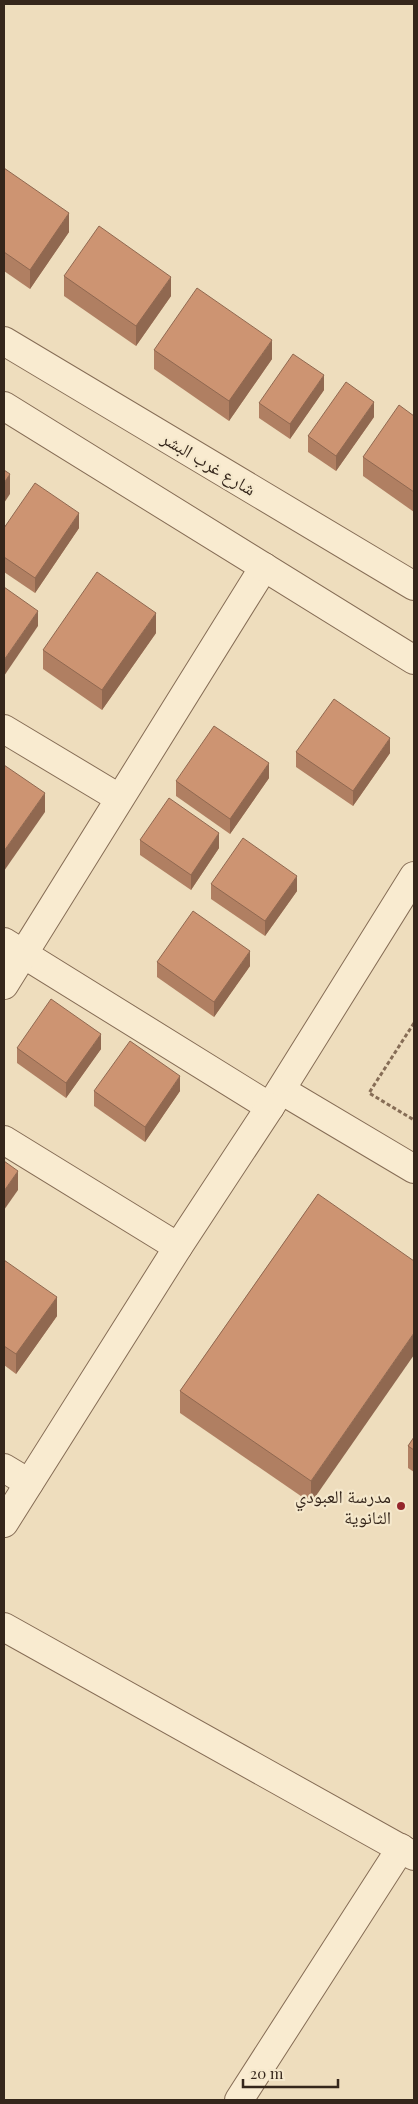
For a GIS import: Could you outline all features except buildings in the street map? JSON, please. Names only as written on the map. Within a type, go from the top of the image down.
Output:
[{"type":"street","name":"شارع غرب البشر","points":[[4,340],[414,586]]},
{"type":"street","points":[[4,406],[414,660]]},
{"type":"street","points":[[4,985],[13,948],[120,798],[264,567]]},
{"type":"street","points":[[4,729],[120,798]]},
{"type":"street","points":[[4,1523],[178,1247],[276,1099],[414,876]]},
{"type":"street","points":[[13,948],[276,1099],[414,1169]]},
{"type":"street","points":[[4,1140],[178,1247]]},
{"type":"street","points":[[4,1468],[29,1483]]},
{"type":"street","points":[[4,1627],[408,1852],[239,2100]]},
{"type":"path","points":[[414,1023],[369,1093],[414,1120]]},
{"type":"place","name":"مدرسة العبودي الثانوية","points":[[401,1506]]}]
